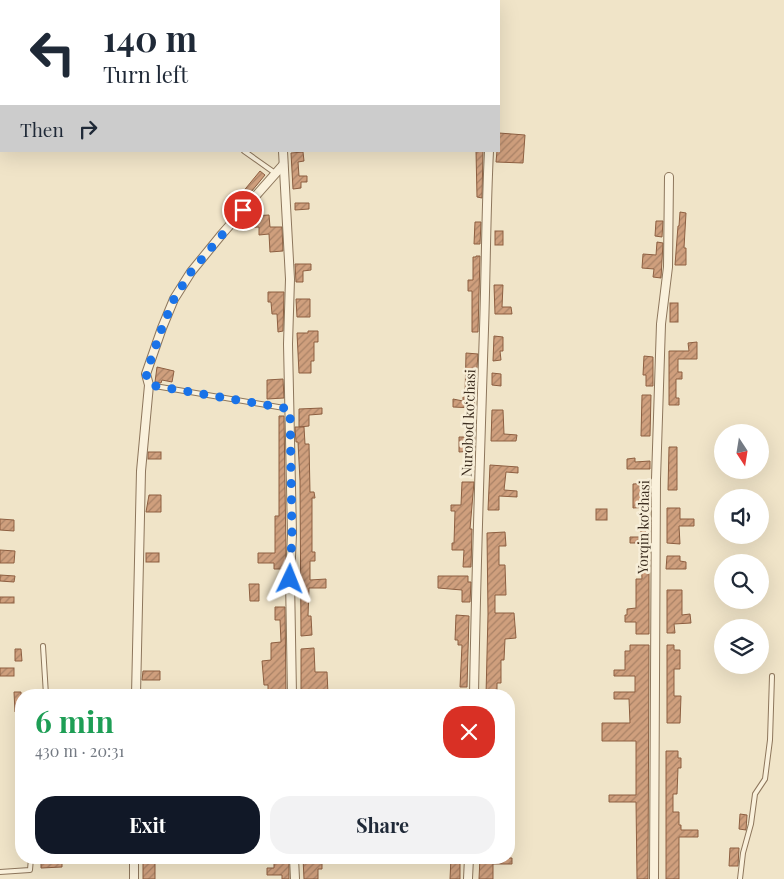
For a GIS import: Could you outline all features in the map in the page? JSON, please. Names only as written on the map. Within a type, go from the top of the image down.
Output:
[{"type":"street","points":[[283,152],[290,278],[288,344],[292,689]]},
{"type":"street","name":"Nurobod koʻchasi","points":[[474,689],[477,512],[489,152]]},
{"type":"street","points":[[136,689],[141,471],[150,385],[146,374],[174,299],[191,272],[283,165]]},
{"type":"street","name":"Yorqin koʻchasi","points":[[654,879],[656,479],[661,324],[668,267],[669,177]]},
{"type":"street","points":[[134,864],[134,879]]},
{"type":"street","points":[[294,864],[294,879]]},
{"type":"street","points":[[468,879],[469,864]]},
{"type":"lane","points":[[245,152],[275,174]]},
{"type":"lane","points":[[150,385],[290,409]]},
{"type":"lane","points":[[43,646],[46,689]]},
{"type":"lane","points":[[740,879],[743,853],[751,824],[754,794],[765,779],[770,740],[772,676]]},
{"type":"lane","points":[[0,872],[30,870],[30,864]]},
{"type":"building","points":[[500,133],[525,135],[523,163],[496,162],[497,152],[500,152]]},
{"type":"building","points":[[303,152],[304,161],[298,162],[299,176],[307,176],[307,182],[301,182],[301,188],[293,189],[291,153]]},
{"type":"building","points":[[476,152],[483,152],[482,198],[477,197]]},
{"type":"building","points":[[260,171],[265,175],[242,203],[237,199]]},
{"type":"building","points":[[295,203],[309,203],[309,209],[295,210]]},
{"type":"building","points":[[680,212],[686,213],[684,248],[686,248],[686,265],[675,265]]},
{"type":"building","points":[[269,215],[270,227],[282,227],[283,251],[270,252],[269,234],[259,235],[259,227],[235,228],[241,221],[252,220],[252,216]]},
{"type":"building","points":[[656,221],[663,221],[662,237],[655,236]]},
{"type":"building","points":[[475,222],[481,222],[480,244],[474,244]]},
{"type":"building","points":[[495,231],[503,231],[503,245],[495,245]]},
{"type":"building","points":[[657,242],[663,243],[661,278],[653,277],[654,269],[642,268],[643,254],[656,255]]},
{"type":"building","points":[[480,256],[478,332],[472,332],[472,291],[468,291],[468,280],[473,280],[473,257]]},
{"type":"building","points":[[295,264],[311,264],[311,270],[303,271],[303,282],[296,282]]},
{"type":"building","points":[[494,285],[503,285],[502,307],[511,307],[512,314],[495,314]]},
{"type":"building","points":[[268,292],[284,292],[283,331],[278,332],[277,314],[272,314],[271,302],[268,302]]},
{"type":"building","points":[[296,299],[310,299],[310,317],[297,317]]},
{"type":"building","points":[[670,303],[678,303],[678,322],[670,322]]},
{"type":"building","points":[[308,331],[318,331],[318,342],[314,342],[314,361],[311,361],[311,373],[299,373],[297,333],[308,333]]},
{"type":"building","points":[[494,336],[503,337],[503,351],[500,351],[501,360],[493,361]]},
{"type":"building","points":[[697,342],[697,359],[678,359],[678,372],[682,372],[682,379],[676,379],[676,398],[679,398],[679,405],[669,405],[669,351],[689,351],[688,343]]},
{"type":"building","points":[[466,353],[478,354],[474,408],[453,407],[453,399],[463,401],[463,397],[465,397]]},
{"type":"building","points":[[644,356],[653,357],[653,386],[646,386],[646,375],[643,375]]},
{"type":"building","points":[[157,367],[174,371],[172,382],[162,380],[161,383],[155,382]]},
{"type":"building","points":[[492,373],[501,374],[501,386],[492,385]]},
{"type":"building","points":[[283,379],[284,398],[267,399],[267,380]]},
{"type":"building","points":[[642,395],[651,395],[650,436],[641,436]]},
{"type":"building","points":[[322,408],[322,414],[309,415],[309,426],[299,427],[299,409]]},
{"type":"building","points":[[492,410],[503,410],[504,434],[517,435],[516,441],[491,441]]},
{"type":"building","points":[[279,416],[284,416],[285,569],[274,569],[274,563],[258,563],[258,553],[275,553],[275,516],[279,516]]},
{"type":"building","points":[[295,427],[304,427],[305,444],[309,444],[310,492],[314,492],[315,498],[312,498],[312,552],[315,552],[315,561],[310,561],[310,580],[326,579],[326,588],[309,588],[308,616],[311,616],[312,635],[301,636],[300,481],[298,442],[296,442]]},
{"type":"building","points":[[466,433],[474,433],[474,451],[459,452],[459,437],[466,437]]},
{"type":"building","points":[[669,447],[677,447],[677,490],[668,490]]},
{"type":"building","points":[[148,452],[161,452],[161,459],[148,459]]},
{"type":"building","points":[[635,458],[635,462],[650,461],[650,469],[627,469],[627,459]]},
{"type":"building","points":[[490,465],[518,467],[518,473],[506,472],[504,490],[517,491],[517,497],[499,496],[499,510],[488,510]]},
{"type":"building","points":[[462,482],[474,482],[470,529],[472,529],[471,567],[463,567],[464,550],[452,550],[455,511],[451,511],[451,505],[461,505]]},
{"type":"building","points":[[650,483],[650,507],[633,508],[633,484]]},
{"type":"building","points":[[149,495],[161,495],[161,512],[146,512]]},
{"type":"building","points":[[667,508],[680,508],[680,519],[694,519],[694,526],[679,526],[680,544],[667,543]]},
{"type":"building","points":[[596,509],[607,509],[607,520],[596,520]]},
{"type":"building","points":[[0,519],[14,520],[14,531],[0,530]]},
{"type":"building","points":[[649,529],[649,543],[630,543],[630,537],[641,537],[641,530]]},
{"type":"building","points":[[505,532],[506,546],[499,546],[499,565],[505,565],[506,595],[495,595],[495,613],[514,613],[516,638],[505,639],[504,660],[501,660],[501,683],[497,683],[497,689],[486,689],[487,533]]},
{"type":"building","points":[[0,550],[15,551],[14,563],[0,563]]},
{"type":"building","points":[[146,553],[159,553],[159,562],[146,562]]},
{"type":"building","points":[[641,555],[649,555],[649,634],[636,634],[636,622],[625,622],[627,609],[636,608],[636,579],[642,579]]},
{"type":"building","points":[[667,556],[680,556],[680,561],[686,562],[686,569],[666,569]]},
{"type":"building","points":[[0,575],[15,576],[14,582],[0,581]]},
{"type":"building","points":[[438,576],[468,576],[468,582],[471,582],[470,602],[462,602],[462,590],[438,588]]},
{"type":"building","points":[[249,584],[259,584],[259,601],[250,601]]},
{"type":"building","points":[[667,590],[682,590],[682,615],[690,614],[691,623],[674,624],[675,633],[667,633]]},
{"type":"building","points":[[0,597],[14,597],[14,603],[0,603]]},
{"type":"building","points":[[275,607],[285,607],[286,689],[268,689],[268,685],[264,685],[262,661],[271,660],[271,643],[281,642],[280,620],[275,620]]},
{"type":"building","points":[[456,615],[469,616],[467,687],[460,687],[462,645],[458,645],[458,640],[455,640]]},
{"type":"building","points":[[630,645],[649,645],[648,879],[637,879],[636,802],[609,802],[609,795],[636,795],[636,741],[602,741],[602,723],[630,723],[629,699],[614,699],[614,692],[635,692],[635,676],[614,676],[614,670],[625,670],[625,651],[630,651]]},
{"type":"building","points":[[667,645],[674,645],[674,650],[680,650],[680,669],[674,669],[674,696],[681,696],[680,723],[667,723]]},
{"type":"building","points":[[314,648],[315,672],[327,672],[328,689],[301,689],[301,649]]},
{"type":"building","points":[[15,649],[21,649],[22,661],[15,661]]},
{"type":"building","points":[[0,668],[14,668],[14,676],[0,676]]},
{"type":"building","points":[[143,671],[160,671],[160,680],[142,680]]},
{"type":"building","points":[[666,751],[678,751],[678,758],[681,758],[681,768],[678,768],[677,794],[673,794],[673,812],[679,812],[681,830],[698,830],[698,837],[679,837],[679,879],[666,879]]},
{"type":"building","points":[[740,814],[747,815],[746,830],[739,829]]},
{"type":"building","points":[[730,848],[739,848],[738,866],[729,866]]},
{"type":"building","points":[[41,864],[62,864],[62,867],[41,868]]},
{"type":"building","points":[[143,864],[155,864],[155,879],[143,879]]},
{"type":"building","points":[[274,864],[289,864],[289,879],[282,879],[282,875],[267,875],[267,868],[274,868]]},
{"type":"building","points":[[303,864],[322,864],[322,869],[318,869],[318,879],[304,879]]},
{"type":"building","points":[[451,864],[460,864],[460,879],[450,879]]},
{"type":"building","points":[[480,864],[493,864],[493,879],[479,879]]},
{"type":"route","points":[[243,210],[191,272],[174,299],[146,374],[150,385],[290,409],[292,534],[290,579]]}]
